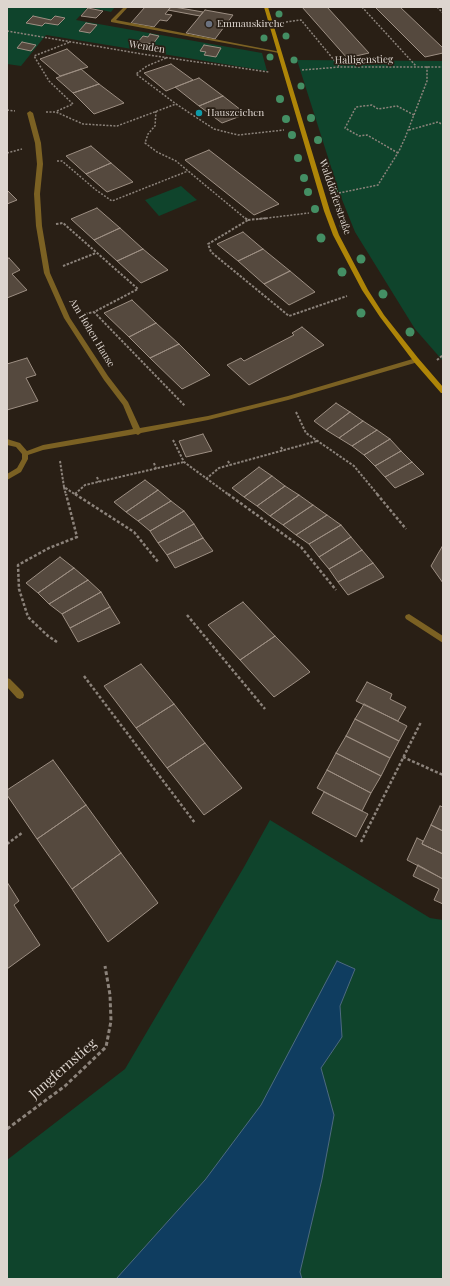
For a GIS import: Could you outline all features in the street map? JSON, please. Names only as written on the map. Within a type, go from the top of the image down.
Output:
[{"type":"street","points":[[126,7],[113,21],[279,52]]},
{"type":"street","name":"Walddörferstraße","points":[[266,7],[327,211],[336,235],[365,290],[382,316],[416,360],[443,391]]},
{"type":"street","name":"Am Hohen Hause","points":[[30,113],[38,143],[40,164],[37,194],[39,226],[47,273],[67,318],[106,378],[126,404],[138,432]]},
{"type":"street","points":[[25,454],[59,446],[199,420],[288,398],[416,360]]},
{"type":"street","points":[[7,442],[18,445],[25,454],[23,465],[7,477]]},
{"type":"street","points":[[409,617],[443,640]]},
{"type":"street","points":[[7,682],[20,695]]},
{"type":"path","points":[[362,7],[416,66]]},
{"type":"path","points":[[437,7],[443,13]]},
{"type":"path","points":[[286,22],[301,20],[340,67]]},
{"type":"path","name":"Wenden","points":[[7,31],[261,72],[285,71]]},
{"type":"path","points":[[30,113],[56,112],[73,104],[49,82],[34,56],[70,42]]},
{"type":"path","points":[[167,58],[147,66],[136,74],[176,104],[214,129],[238,135],[284,130]]},
{"type":"path","points":[[339,192],[359,190],[378,185],[398,153],[408,130],[427,81],[427,66]]},
{"type":"path","name":"Halligenstieg","points":[[285,71],[340,67],[443,67]]},
{"type":"path","points":[[56,112],[83,124],[117,126],[176,104]]},
{"type":"path","points":[[398,153],[367,135],[359,136],[346,128],[356,107],[372,105],[378,109],[397,106],[414,115]]},
{"type":"path","points":[[156,111],[155,126],[148,134],[145,142],[157,152],[176,161],[248,220]]},
{"type":"path","points":[[408,130],[438,122],[443,125]]},
{"type":"path","points":[[40,164],[62,161],[96,190],[112,201],[188,171]]},
{"type":"path","points":[[310,214],[248,220],[208,244],[211,252],[290,316],[347,296]]},
{"type":"path","points":[[39,226],[63,223],[138,289],[94,312],[199,420]]},
{"type":"path","points":[[47,273],[96,253]]},
{"type":"path","points":[[436,361],[443,355]]},
{"type":"path","points":[[288,398],[306,433],[354,466],[406,529]]},
{"type":"path","points":[[167,426],[184,462],[301,547],[336,590]]},
{"type":"path","points":[[206,479],[219,468],[317,441]]},
{"type":"path","points":[[57,642],[48,636],[28,617],[19,590],[18,564],[48,548],[77,537],[64,487],[59,446]]},
{"type":"path","points":[[281,447],[283,451]]},
{"type":"path","points":[[228,461],[230,465]]},
{"type":"path","points":[[75,494],[85,485],[184,462]]},
{"type":"path","points":[[154,464],[156,469]]},
{"type":"path","points":[[97,477],[99,482]]},
{"type":"path","points":[[64,487],[134,532],[159,563]]},
{"type":"path","points":[[187,615],[265,709]]},
{"type":"path","points":[[84,676],[195,823]]},
{"type":"path","points":[[360,842],[421,722]]},
{"type":"path","points":[[403,757],[443,775]]},
{"type":"path","points":[[7,844],[22,833]]},
{"type":"path","name":"Jungfernstieg","points":[[7,1130],[65,1086],[106,1047],[111,1021],[110,995],[105,966]]},
{"type":"green space","points":[[7,7],[88,7],[76,20],[262,53],[267,71],[46,35],[21,66],[7,64]]},
{"type":"green space","points":[[88,7],[115,7],[111,12]]},
{"type":"green space","points":[[297,60],[443,61],[443,361],[415,329],[355,232],[339,192]]},
{"type":"green space","points":[[181,186],[197,200],[159,216],[145,200]]},
{"type":"green space","points":[[270,820],[430,918],[443,920],[443,1279],[302,1279],[300,1272],[322,1179],[334,1115],[321,1068],[342,1037],[340,1006],[355,969],[337,961],[262,1105],[205,1180],[116,1279],[7,1279],[7,1160],[125,1069]]},
{"type":"water","points":[[337,961],[355,969],[340,1006],[342,1037],[321,1068],[334,1115],[322,1179],[300,1272],[302,1279],[116,1279],[205,1180],[261,1105]]},
{"type":"building","points":[[145,7],[171,7],[165,14],[172,15],[167,21],[160,20],[154,27],[131,23]]},
{"type":"building","points":[[171,7],[203,12],[200,16],[168,10]]},
{"type":"building","points":[[302,7],[327,7],[369,53],[347,58]]},
{"type":"building","points":[[375,7],[400,7],[443,48],[443,53],[425,57]]},
{"type":"building","points":[[88,8],[103,11],[96,18],[81,16]]},
{"type":"building","name":"Emmauskirche","points":[[205,10],[233,15],[215,39],[186,33]]},
{"type":"building","points":[[33,16],[51,20],[55,16],[65,18],[58,25],[45,23],[42,26],[26,23]]},
{"type":"building","points":[[86,23],[97,25],[90,33],[79,31]]},
{"type":"building","points":[[150,34],[159,36],[153,44],[138,42],[143,36],[148,37]]},
{"type":"building","points":[[22,42],[36,45],[31,51],[17,48]]},
{"type":"building","points":[[204,45],[221,48],[216,57],[204,55],[206,52],[200,51]]},
{"type":"building","points":[[67,49],[88,67],[60,76],[40,59]]},
{"type":"building","points":[[171,64],[193,80],[166,91],[144,73]]},
{"type":"building","points":[[81,69],[99,84],[73,93],[56,78]]},
{"type":"building","points":[[199,78],[223,96],[199,106],[175,87]]},
{"type":"building","points":[[99,84],[124,103],[94,114],[73,93]]},
{"type":"building","points":[[223,96],[246,114],[222,123],[199,106]]},
{"type":"building","points":[[91,146],[111,163],[86,174],[66,156]]},
{"type":"building","points":[[209,150],[279,204],[254,215],[185,160]]},
{"type":"building","points":[[111,163],[133,182],[107,192],[86,174]]},
{"type":"building","points":[[7,190],[17,200],[7,204]]},
{"type":"building","points":[[97,208],[120,228],[94,240],[71,219]]},
{"type":"building","points":[[120,228],[143,249],[117,261],[94,240]]},
{"type":"building","points":[[243,232],[263,249],[238,261],[217,244]]},
{"type":"building","points":[[143,249],[168,270],[141,283],[117,261]]},
{"type":"building","points":[[263,249],[290,271],[264,284],[238,261]]},
{"type":"building","points":[[9,258],[20,270],[12,274],[27,290],[7,298],[7,259]]},
{"type":"building","points":[[290,271],[315,292],[289,305],[264,284]]},
{"type":"building","points":[[132,300],[156,323],[129,337],[104,313]]},
{"type":"building","points":[[156,323],[179,344],[150,358],[129,337]]},
{"type":"building","points":[[302,327],[324,345],[249,385],[227,365],[241,358],[244,361],[294,335],[292,333]]},
{"type":"building","points":[[179,344],[210,375],[182,389],[150,358]]},
{"type":"building","points":[[27,358],[36,375],[26,378],[38,401],[7,410],[7,364]]},
{"type":"building","points":[[336,403],[350,412],[326,430],[314,421]]},
{"type":"building","points":[[350,412],[363,421],[339,438],[326,430]]},
{"type":"building","points":[[363,421],[377,430],[352,446],[339,438]]},
{"type":"building","points":[[377,430],[390,439],[364,455],[352,446]]},
{"type":"building","points":[[203,434],[212,451],[186,457],[179,441]]},
{"type":"building","points":[[390,439],[401,451],[375,466],[364,455]]},
{"type":"building","points":[[401,451],[412,462],[385,477],[375,466]]},
{"type":"building","points":[[412,462],[424,474],[395,488],[385,477]]},
{"type":"building","points":[[259,467],[272,476],[244,497],[232,488]]},
{"type":"building","points":[[272,476],[285,486],[257,506],[244,497]]},
{"type":"building","points":[[145,480],[158,490],[126,512],[114,502]]},
{"type":"building","points":[[285,486],[299,495],[270,516],[257,506]]},
{"type":"building","points":[[158,490],[171,501],[138,521],[126,512]]},
{"type":"building","points":[[299,495],[313,505],[283,525],[270,516]]},
{"type":"building","points":[[171,501],[184,511],[150,531],[138,521]]},
{"type":"building","points":[[313,505],[327,515],[296,535],[283,525]]},
{"type":"building","points":[[184,511],[194,524],[158,543],[150,531]]},
{"type":"building","points":[[327,515],[341,525],[309,544],[296,535]]},
{"type":"building","points":[[194,524],[203,538],[167,555],[158,543]]},
{"type":"building","points":[[341,525],[351,537],[319,557],[309,544]]},
{"type":"building","points":[[351,537],[362,550],[329,569],[319,557]]},
{"type":"building","points":[[203,538],[213,551],[175,568],[167,555]]},
{"type":"building","points":[[443,545],[443,583],[431,566]]},
{"type":"building","points":[[362,550],[373,563],[338,582],[329,569]]},
{"type":"building","points":[[60,557],[74,568],[38,593],[26,583]]},
{"type":"building","points":[[373,563],[384,577],[348,595],[338,582]]},
{"type":"building","points":[[74,568],[88,580],[49,604],[38,593]]},
{"type":"building","points":[[88,580],[101,592],[62,614],[49,604]]},
{"type":"building","points":[[101,592],[110,607],[70,628],[62,614]]},
{"type":"building","points":[[243,602],[275,636],[240,660],[208,625]]},
{"type":"building","points":[[110,607],[120,623],[78,642],[70,628]]},
{"type":"building","points":[[275,636],[310,672],[274,697],[240,660]]},
{"type":"building","points":[[141,664],[174,704],[136,728],[104,686]]},
{"type":"building","points":[[367,682],[392,694],[390,699],[406,707],[398,721],[356,701]]},
{"type":"building","points":[[174,704],[205,743],[167,768],[136,728]]},
{"type":"building","points":[[364,704],[407,726],[399,741],[355,719]]},
{"type":"building","points":[[355,719],[399,741],[390,758],[346,736]]},
{"type":"building","points":[[346,736],[390,758],[381,776],[336,753]]},
{"type":"building","points":[[205,743],[242,788],[204,815],[167,768]]},
{"type":"building","points":[[336,753],[381,776],[371,793],[327,770]]},
{"type":"building","points":[[53,760],[86,805],[37,839],[7,795],[7,790]]},
{"type":"building","points":[[327,770],[371,793],[362,811],[317,788]]},
{"type":"building","points":[[324,792],[368,814],[356,837],[312,813]]},
{"type":"building","points":[[86,805],[121,853],[72,889],[37,839]]},
{"type":"building","points":[[440,806],[443,807],[443,831],[431,825]]},
{"type":"building","points":[[431,825],[443,831],[443,854],[422,844]]},
{"type":"building","points":[[417,838],[423,841],[422,844],[443,854],[443,879],[407,860]]},
{"type":"building","points":[[121,853],[158,903],[108,942],[72,889]]},
{"type":"building","points":[[418,865],[443,879],[443,904],[434,900],[439,889],[413,876]]},
{"type":"building","points":[[7,882],[19,901],[14,905],[40,945],[7,969]]},
{"type":"place","name":"Emmauskirche","points":[[209,24]]},
{"type":"place","name":"Hauszeichen","points":[[199,113]]}]
